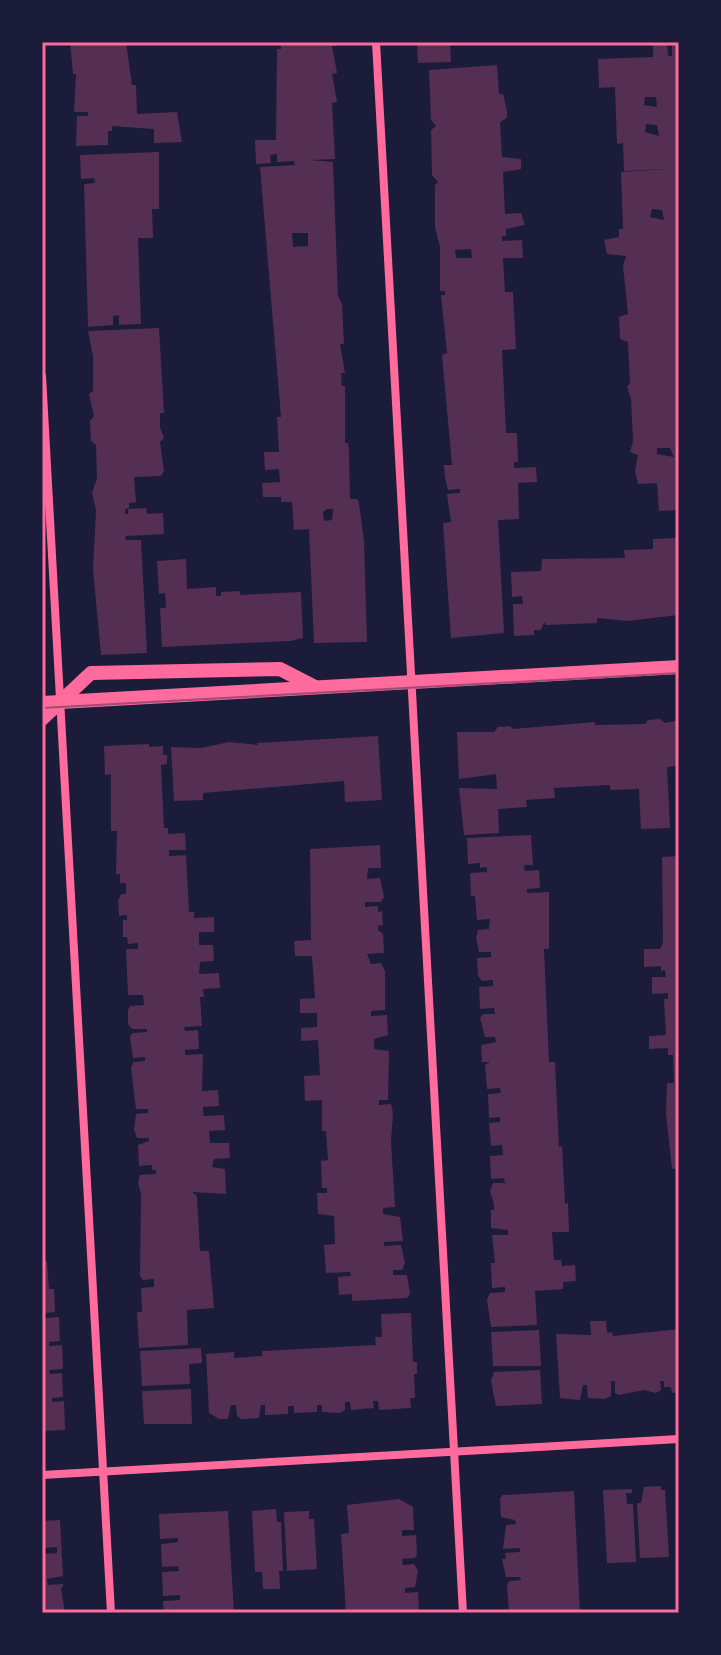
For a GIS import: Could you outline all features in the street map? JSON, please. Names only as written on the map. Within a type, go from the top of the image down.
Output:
[{"type":"street","points":[[376,42],[463,1613]]},
{"type":"street","points":[[42,376],[111,1613]]},
{"type":"street","points":[[42,703],[679,667]]},
{"type":"street","points":[[42,719],[91,673],[159,669],[280,669],[315,687]]},
{"type":"street","points":[[42,1475],[679,1439]]},
{"type":"building","points":[[70,42],[126,42],[132,85],[136,85],[137,114],[177,112],[182,142],[154,143],[154,129],[112,126],[112,131],[108,131],[108,145],[76,146],[77,116],[88,116],[88,112],[74,112],[76,74],[73,74]]},
{"type":"building","points":[[281,42],[336,42],[336,46],[332,46],[337,73],[332,74],[337,102],[332,103],[335,159],[310,160],[333,162],[338,296],[342,304],[344,344],[340,344],[345,373],[341,373],[342,386],[345,386],[345,443],[348,443],[349,451],[350,499],[357,499],[359,503],[364,541],[367,642],[314,643],[309,529],[294,530],[292,502],[281,502],[281,497],[263,497],[262,483],[280,482],[279,469],[265,470],[264,452],[279,452],[277,417],[281,417],[260,167],[295,165],[294,161],[277,162],[277,154],[270,155],[271,163],[256,164],[255,140],[276,140],[277,49],[281,49]],"holes":[[[292,233],[308,233],[308,246],[293,247]],[[333,509],[332,520],[324,521],[323,512]]]},
{"type":"building","points":[[417,42],[450,42],[451,62],[418,63]]},
{"type":"building","points":[[653,42],[667,42],[668,56],[672,56],[672,42],[679,42],[679,510],[659,511],[657,483],[638,484],[635,471],[638,455],[630,452],[633,441],[631,399],[627,386],[630,384],[628,342],[620,339],[619,317],[628,314],[623,266],[626,256],[607,254],[604,240],[619,237],[619,229],[623,229],[621,172],[666,169],[624,171],[623,143],[617,144],[615,87],[599,88],[598,59],[653,57]],"holes":[[[645,97],[656,97],[657,107],[644,105]],[[646,124],[657,125],[659,136],[645,132]],[[652,209],[662,210],[664,220],[650,217]],[[657,448],[670,448],[674,457],[657,454]]]},
{"type":"building","points":[[497,65],[499,94],[503,94],[507,111],[507,118],[500,122],[502,157],[521,159],[521,169],[503,172],[505,214],[521,213],[525,225],[506,229],[506,236],[502,236],[502,241],[522,240],[523,258],[503,258],[505,292],[513,292],[516,349],[502,350],[506,433],[517,433],[518,462],[514,462],[514,468],[536,467],[537,482],[518,483],[519,519],[498,520],[504,633],[451,638],[443,523],[451,522],[447,494],[460,493],[460,489],[448,490],[444,465],[452,465],[442,355],[447,353],[441,295],[445,295],[445,291],[440,291],[440,247],[435,227],[435,185],[438,182],[432,175],[431,130],[436,126],[431,120],[429,70]],"holes":[[[471,249],[472,258],[456,258],[455,250]]]},
{"type":"building","points":[[159,152],[159,209],[152,209],[153,238],[138,238],[141,324],[119,325],[119,315],[113,316],[113,325],[88,327],[84,184],[95,183],[94,178],[81,179],[80,155]]},
{"type":"building","points":[[159,328],[164,413],[160,413],[164,438],[160,442],[164,471],[161,476],[134,477],[136,502],[129,503],[129,508],[125,509],[125,514],[128,514],[128,509],[146,508],[147,514],[163,513],[164,534],[126,536],[125,540],[141,540],[147,653],[101,655],[93,569],[96,510],[92,493],[97,478],[96,445],[91,441],[90,421],[94,416],[89,394],[93,391],[93,356],[88,331]]},
{"type":"building","points":[[679,538],[679,615],[627,621],[597,618],[597,623],[546,625],[544,622],[541,630],[534,630],[534,635],[514,636],[513,604],[523,604],[522,596],[512,597],[511,572],[541,571],[542,559],[625,558],[624,550],[653,549],[653,539]]},
{"type":"building","points":[[186,559],[187,589],[216,587],[216,596],[221,596],[221,592],[240,591],[240,595],[301,592],[303,638],[162,647],[160,608],[166,608],[165,593],[159,594],[157,561]]},
{"type":"building","points":[[660,719],[665,723],[679,720],[679,766],[667,767],[670,828],[641,829],[639,789],[610,790],[610,785],[554,788],[555,798],[526,800],[527,807],[498,809],[499,833],[464,835],[459,788],[497,789],[496,774],[459,779],[457,732],[494,732],[498,727],[510,726],[513,729],[595,722],[595,725],[645,724],[648,720]]},
{"type":"building","points":[[378,736],[382,800],[345,802],[344,781],[203,793],[203,800],[174,801],[171,747],[201,748],[229,742],[258,745]]},
{"type":"building","points":[[149,744],[149,747],[163,746],[163,755],[167,755],[167,764],[161,765],[164,828],[168,828],[168,834],[185,833],[186,850],[169,850],[169,856],[186,855],[189,912],[194,912],[194,918],[214,917],[214,932],[199,932],[199,945],[213,945],[214,961],[200,962],[199,974],[219,973],[220,988],[203,989],[204,997],[200,997],[202,1026],[184,1027],[185,1031],[198,1030],[199,1049],[185,1050],[185,1055],[203,1054],[202,1091],[218,1090],[219,1106],[203,1107],[204,1116],[224,1115],[225,1130],[209,1131],[210,1143],[229,1143],[230,1158],[214,1159],[212,1167],[225,1169],[226,1194],[192,1192],[197,1196],[200,1251],[209,1251],[214,1308],[187,1310],[188,1345],[139,1348],[137,1312],[142,1312],[141,1288],[154,1287],[154,1279],[143,1280],[140,1276],[141,1195],[138,1182],[140,1175],[156,1174],[156,1170],[152,1170],[152,1165],[139,1166],[138,1145],[149,1141],[149,1138],[137,1138],[134,1130],[136,1114],[148,1113],[148,1109],[136,1109],[131,1069],[133,1062],[145,1061],[145,1057],[133,1058],[130,1037],[132,1033],[147,1032],[147,1029],[132,1029],[128,1024],[130,1006],[144,1005],[143,995],[128,995],[126,949],[138,949],[138,943],[128,944],[127,937],[123,937],[123,920],[127,920],[127,915],[119,916],[118,901],[121,894],[126,894],[126,883],[120,883],[120,874],[116,874],[117,831],[111,831],[111,774],[105,775],[104,746]]},
{"type":"building","points":[[531,835],[533,865],[524,865],[525,871],[539,870],[540,888],[527,889],[527,893],[549,892],[549,949],[544,949],[549,1062],[555,1062],[559,1147],[562,1146],[565,1204],[568,1203],[569,1232],[552,1232],[554,1260],[561,1260],[562,1266],[575,1265],[576,1281],[563,1282],[563,1289],[535,1291],[537,1325],[491,1327],[487,1300],[490,1293],[505,1292],[505,1287],[492,1288],[491,1263],[495,1263],[492,1235],[508,1235],[508,1230],[491,1228],[494,1204],[490,1191],[493,1183],[505,1183],[504,1178],[491,1179],[490,1156],[503,1155],[502,1145],[491,1146],[489,1123],[500,1122],[500,1117],[489,1118],[488,1094],[501,1093],[500,1088],[487,1089],[485,1065],[490,1062],[482,1062],[481,1045],[496,1042],[495,1037],[485,1037],[480,1018],[483,1014],[495,1014],[494,1008],[480,1009],[479,987],[493,986],[493,980],[482,981],[478,976],[477,958],[491,957],[491,952],[479,952],[476,938],[478,930],[489,929],[490,919],[477,920],[475,896],[471,896],[470,873],[487,872],[487,867],[480,868],[480,863],[468,864],[467,838]]},
{"type":"building","points":[[380,845],[381,868],[368,868],[367,879],[380,878],[384,897],[381,902],[365,902],[365,907],[378,906],[378,912],[382,911],[383,925],[378,926],[378,930],[383,934],[384,953],[367,954],[371,964],[381,963],[385,971],[385,1010],[371,1011],[371,1016],[387,1015],[388,1035],[374,1039],[374,1049],[389,1051],[388,1100],[379,1100],[379,1105],[391,1104],[393,1113],[391,1142],[395,1207],[383,1208],[383,1214],[400,1217],[403,1241],[384,1242],[384,1246],[401,1245],[405,1263],[402,1270],[393,1270],[393,1275],[407,1275],[410,1294],[407,1298],[352,1301],[352,1294],[339,1295],[338,1277],[351,1276],[350,1272],[326,1273],[324,1245],[335,1244],[334,1216],[318,1214],[317,1193],[327,1193],[327,1188],[322,1188],[321,1161],[328,1160],[326,1131],[322,1131],[322,1100],[305,1101],[304,1076],[320,1075],[318,1040],[301,1041],[301,1028],[317,1027],[317,1013],[300,1013],[300,999],[315,998],[312,956],[295,956],[294,941],[311,940],[310,849]]},
{"type":"building","points":[[679,856],[679,1168],[672,1169],[666,1113],[667,1083],[674,1083],[673,1055],[668,1055],[668,1048],[649,1049],[649,1036],[666,1035],[664,999],[668,999],[668,993],[652,994],[652,977],[666,977],[661,966],[644,967],[644,949],[660,949],[663,943],[662,857]]},
{"type":"building","points":[[42,1261],[47,1261],[49,1289],[54,1289],[55,1312],[45,1313],[45,1318],[59,1317],[60,1341],[49,1342],[49,1346],[62,1345],[63,1369],[49,1370],[50,1374],[62,1373],[63,1397],[52,1398],[52,1402],[64,1401],[65,1430],[42,1431]]},
{"type":"building","points":[[411,1313],[413,1362],[417,1362],[417,1374],[414,1374],[415,1398],[410,1398],[411,1408],[379,1410],[378,1401],[373,1401],[374,1408],[351,1410],[350,1402],[345,1402],[345,1410],[340,1413],[322,1412],[322,1405],[317,1405],[317,1412],[294,1413],[294,1406],[288,1406],[288,1414],[265,1415],[265,1405],[261,1405],[259,1418],[241,1419],[237,1416],[236,1405],[231,1405],[228,1419],[219,1419],[209,1413],[206,1354],[234,1352],[234,1358],[262,1356],[262,1351],[376,1345],[375,1337],[382,1337],[381,1314]]},
{"type":"building","points":[[590,1321],[606,1321],[607,1333],[612,1332],[613,1336],[679,1329],[679,1392],[672,1393],[671,1387],[664,1387],[664,1381],[660,1381],[661,1390],[656,1393],[644,1390],[619,1395],[615,1393],[615,1381],[611,1381],[611,1396],[604,1399],[588,1398],[587,1385],[583,1385],[580,1400],[560,1398],[556,1334],[591,1335]]},
{"type":"building","points":[[539,1330],[541,1366],[493,1366],[491,1332]]},
{"type":"building","points":[[201,1348],[202,1363],[189,1364],[190,1384],[142,1386],[140,1351]]},
{"type":"building","points":[[540,1370],[542,1404],[496,1406],[491,1381],[494,1372]]},
{"type":"building","points":[[191,1389],[192,1424],[144,1424],[142,1391]]},
{"type":"building","points":[[661,1486],[661,1490],[665,1490],[669,1557],[640,1558],[637,1503],[641,1503],[644,1487]]},
{"type":"building","points":[[632,1489],[632,1493],[626,1493],[627,1504],[633,1504],[636,1562],[607,1563],[603,1490]]},
{"type":"building","points":[[574,1491],[580,1613],[509,1613],[507,1586],[509,1581],[521,1580],[520,1577],[506,1577],[502,1559],[506,1559],[505,1553],[520,1552],[520,1548],[503,1549],[506,1525],[516,1524],[515,1520],[501,1517],[500,1498],[503,1495]]},
{"type":"building","points":[[399,1499],[413,1507],[414,1530],[402,1530],[402,1536],[416,1535],[417,1554],[415,1558],[402,1559],[403,1565],[414,1564],[418,1571],[415,1587],[405,1588],[405,1593],[418,1592],[419,1613],[346,1613],[341,1534],[349,1533],[347,1505]]},
{"type":"building","points":[[276,1509],[277,1522],[281,1522],[283,1571],[279,1571],[280,1589],[263,1589],[262,1572],[255,1572],[252,1511]]},
{"type":"building","points":[[228,1511],[234,1613],[164,1613],[163,1601],[180,1600],[180,1595],[163,1596],[162,1572],[179,1571],[178,1566],[162,1567],[161,1544],[178,1542],[178,1538],[160,1539],[159,1514]]},
{"type":"building","points":[[309,1511],[309,1519],[314,1519],[317,1569],[287,1571],[284,1512]]},
{"type":"building","points":[[60,1520],[63,1576],[47,1579],[48,1585],[64,1584],[61,1589],[65,1613],[42,1613],[42,1554],[57,1553],[57,1547],[42,1548],[42,1521]]},
{"type":"tram line","points":[[42,708],[679,673]]}]
